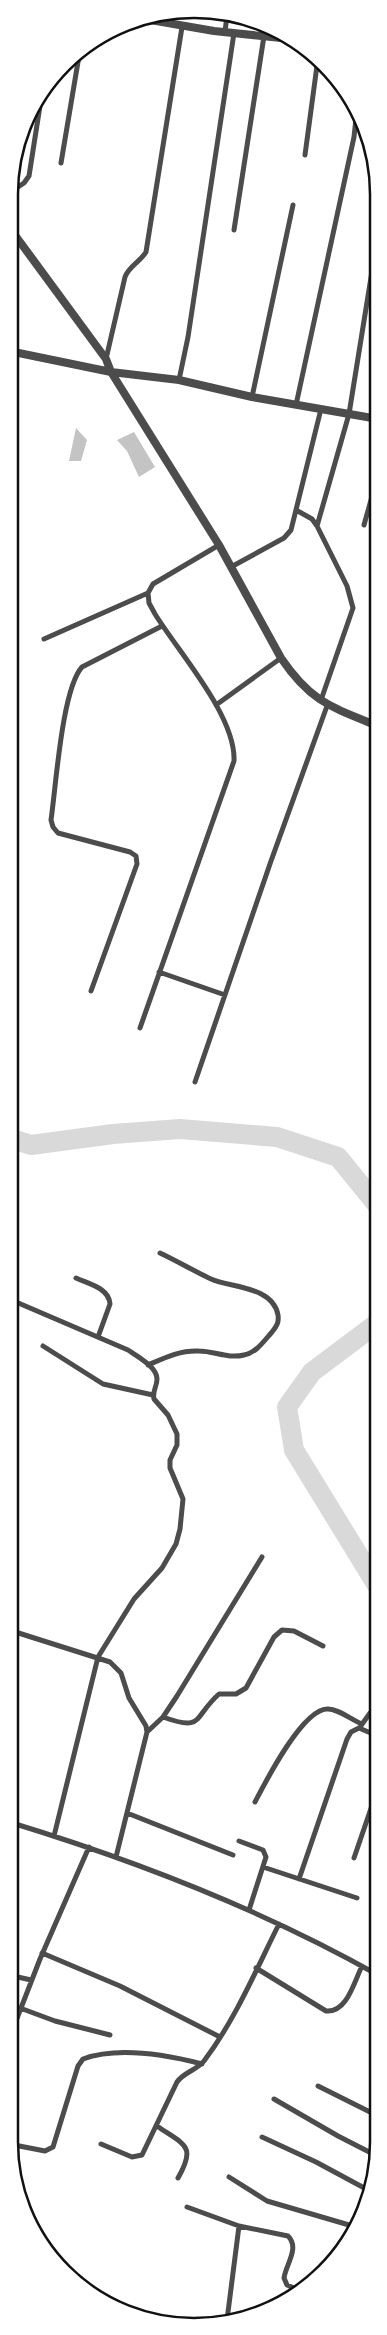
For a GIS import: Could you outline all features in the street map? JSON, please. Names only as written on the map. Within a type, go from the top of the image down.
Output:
[{"type":"street","points":[[157,21],[273,37]]},
{"type":"street","points":[[225,32],[226,21]]},
{"type":"street","points":[[106,359],[125,277],[128,270],[141,260],[146,252],[182,26]]},
{"type":"street","points":[[179,380],[188,337],[234,33]]},
{"type":"street","points":[[234,230],[264,36]]},
{"type":"street","points":[[61,163],[78,60]]},
{"type":"street","points":[[305,155],[317,68]]},
{"type":"street","points":[[18,187],[29,176],[40,108]]},
{"type":"street","points":[[296,405],[355,125]]},
{"type":"street","points":[[252,397],[293,205]]},
{"type":"street","points":[[18,239],[106,359],[111,372],[219,545],[281,658],[293,676],[324,703],[369,722]]},
{"type":"street","points":[[316,526],[349,414],[369,290]]},
{"type":"street","points":[[18,353],[111,372],[179,380],[252,397],[369,417]]},
{"type":"street","points":[[231,567],[284,538],[291,530],[321,410]]},
{"type":"street","points":[[364,525],[369,507]]},
{"type":"street","points":[[195,1082],[324,703],[353,608],[347,586],[312,519],[296,510]]},
{"type":"street","points":[[140,1028],[234,762],[235,748],[216,705],[162,626],[149,603],[148,593],[153,584],[219,545]]},
{"type":"street","points":[[44,638],[148,593]]},
{"type":"street","points":[[91,991],[137,864],[136,856],[130,852],[58,833],[53,827],[51,820],[68,696],[76,674],[82,667],[162,626]]},
{"type":"street","points":[[216,705],[281,658]]},
{"type":"street","points":[[159,972],[225,995]]},
{"type":"street","points":[[148,1365],[189,1351],[227,1356],[246,1355],[259,1346],[277,1326],[278,1318],[273,1304],[264,1296],[252,1290],[213,1280],[160,1253]]},
{"type":"street","points":[[76,1278],[104,1291],[109,1299],[110,1304],[98,1337]]},
{"type":"street","points":[[18,1303],[128,1350],[155,1372],[157,1380],[153,1395]]},
{"type":"street","points":[[44,1346],[103,1384],[153,1395],[175,1426],[177,1445],[170,1460],[173,1477],[183,1499],[180,1529],[176,1544],[162,1568],[134,1599],[98,1657],[54,1836]]},
{"type":"street","points":[[147,1732],[162,1717],[262,1557]]},
{"type":"street","points":[[162,1717],[182,1724],[189,1724],[200,1717],[219,1694],[236,1694],[241,1692],[246,1688],[274,1637],[282,1630],[294,1631],[323,1646]]},
{"type":"street","points":[[18,1632],[110,1662],[121,1673],[129,1698],[146,1726],[147,1732],[116,1857]]},
{"type":"street","points":[[255,1802],[292,1740],[302,1726],[318,1711],[331,1709],[370,1732]]},
{"type":"street","points":[[299,1879],[341,1751],[351,1732],[360,1726],[370,1713]]},
{"type":"street","points":[[354,1858],[370,1812]]},
{"type":"street","points":[[127,1813],[233,1855]]},
{"type":"street","points":[[18,1825],[89,1847],[249,1910],[370,1970]]},
{"type":"street","points":[[239,1841],[263,1850],[266,1857],[249,1910]]},
{"type":"street","points":[[18,2014],[42,1953],[89,1847]]},
{"type":"street","points":[[263,1867],[358,1898]]},
{"type":"street","points":[[101,2144],[132,2157],[139,2156],[146,2150],[177,2082],[180,2077],[202,2064],[220,2037],[279,1924]]},
{"type":"street","points":[[42,1953],[120,1986],[220,2037]]},
{"type":"street","points":[[256,1968],[326,2011],[332,2012],[344,2004],[362,1966]]},
{"type":"street","points":[[18,1977],[31,1980]]},
{"type":"street","points":[[20,2008],[55,2021],[110,2035]]},
{"type":"street","points":[[18,2146],[45,2151],[53,2147],[78,2066],[83,2059],[114,2054],[144,2054],[170,2056],[202,2064]]},
{"type":"street","points":[[318,2086],[370,2112]]},
{"type":"street","points":[[274,2099],[369,2152]]},
{"type":"street","points":[[157,2126],[182,2143],[188,2152],[188,2162],[178,2178]]},
{"type":"street","points":[[262,2137],[364,2188]]},
{"type":"street","points":[[229,2177],[267,2201],[348,2225]]},
{"type":"street","points":[[187,2207],[238,2226],[288,2236],[292,2239],[294,2248],[284,2278],[287,2285],[292,2287]]},
{"type":"street","points":[[228,2314],[238,2226]]},
{"type":"building","points":[[76,428],[87,440],[81,461],[69,461]]},
{"type":"building","points":[[134,432],[155,467],[139,477],[127,451],[117,440]]},
{"type":"waterway","points":[[18,1141],[31,1145],[113,1134],[180,1129],[277,1137],[338,1157],[370,1196]]},
{"type":"waterway","points":[[370,1329],[312,1372],[287,1407],[294,1450],[370,1573]]}]
